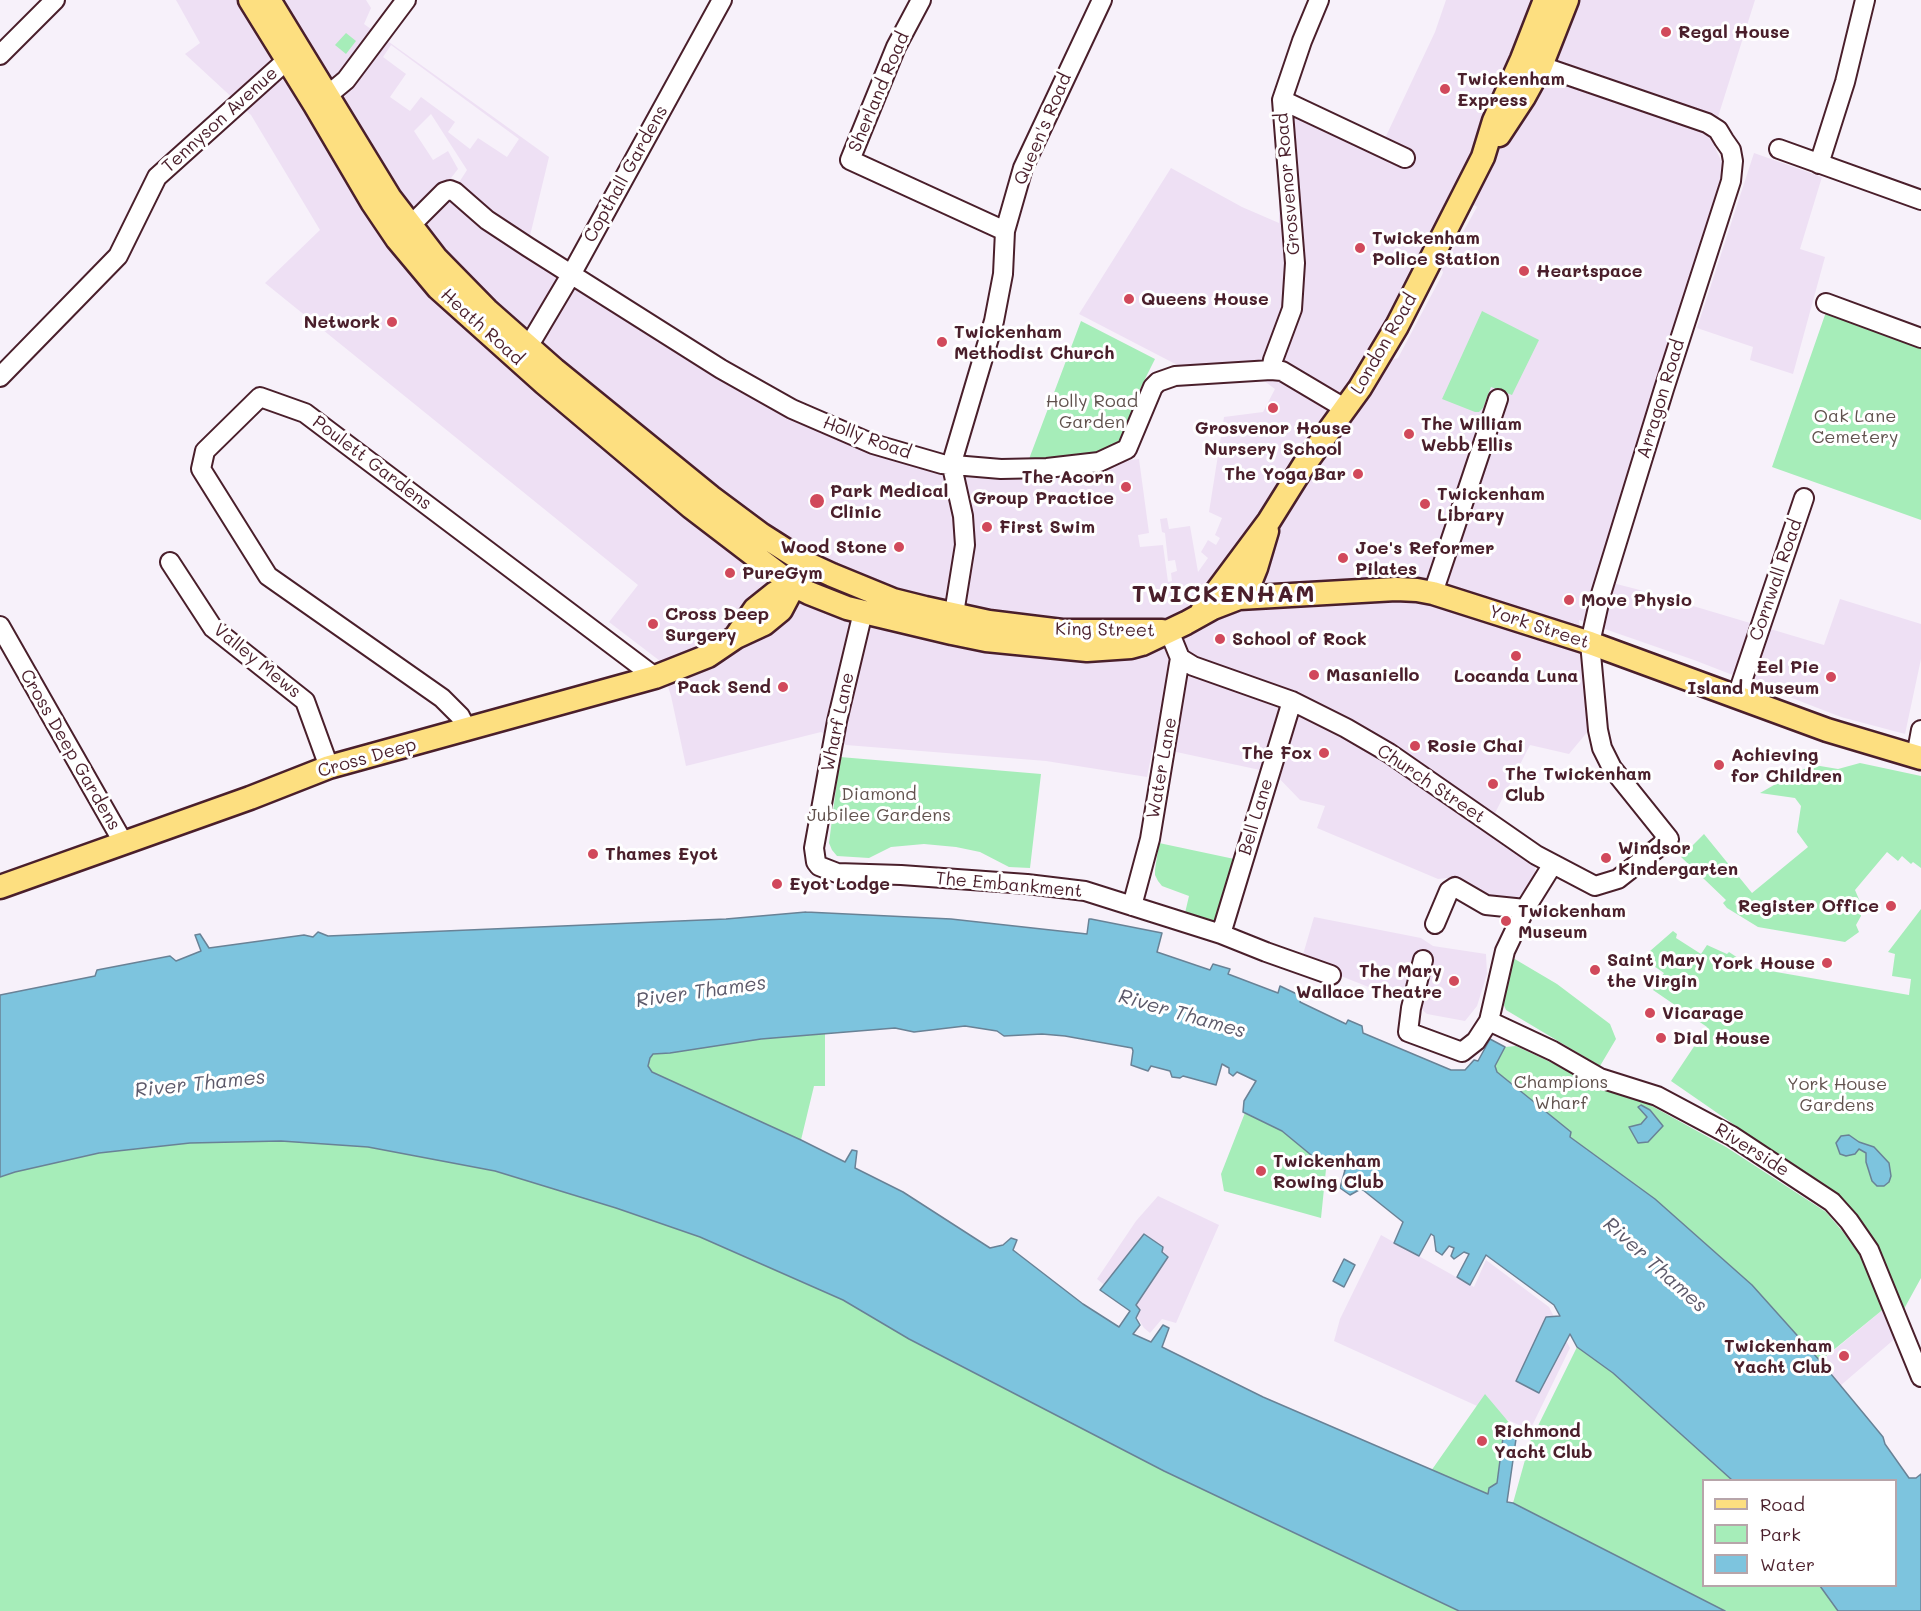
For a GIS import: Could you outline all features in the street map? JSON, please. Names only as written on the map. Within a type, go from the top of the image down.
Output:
[{"type":"main road","name":"Heath Road","points":[[250,0],[328,95],[364,156],[404,232]]},
{"type":"main road","name":"Heath Road","points":[[269,0],[294,55],[372,202],[436,258],[480,303],[522,352],[691,507],[793,585]]},
{"type":"main road","name":"London Road","points":[[1532,63],[1545,0]]},
{"type":"main road","name":"London Road","points":[[1200,615],[1269,521],[1304,465],[1346,409],[1383,352],[1483,157],[1509,121],[1532,63],[1567,0]]},
{"type":"main road","name":"Heath Road","points":[[522,352],[762,536],[806,563]]},
{"type":"main road","name":"London Road","points":[[1169,631],[1213,608],[1239,598],[1250,583],[1259,562],[1269,521]]},
{"type":"main road","points":[[793,585],[806,563]]},
{"type":"main road","name":"King Street","points":[[806,563],[986,640],[1087,650],[1131,647],[1169,631]]},
{"type":"main road","name":"King Street","points":[[793,585],[821,598],[863,612],[952,624]]},
{"type":"main road","name":"Cross Deep","points":[[0,887],[250,798],[329,767],[655,677],[708,656],[736,637],[755,609],[767,598],[793,585]]},
{"type":"main road","name":"York Street","points":[[1239,598],[1396,589],[1433,593],[1590,643],[1827,730],[1918,757]]},
{"type":"street","points":[[0,55],[55,0]]},
{"type":"street","points":[[328,95],[346,80],[406,0]]},
{"type":"street","name":"Copthall Gardens","points":[[522,352],[534,337],[572,273],[722,0]]},
{"type":"street","name":"Sherland Road","points":[[921,0],[896,47],[850,160],[1005,231]]},
{"type":"street","name":"Queen's Road","points":[[952,624],[964,546],[963,516],[953,465],[994,321],[1003,274],[1005,231],[1023,168],[1102,0]]},
{"type":"street","name":"Grosvenor Road","points":[[1271,370],[1292,309],[1295,263],[1282,100],[1319,0]]},
{"type":"street","points":[[1819,164],[1845,82],[1864,0]]},
{"type":"street","name":"Tennyson Avenue","points":[[0,377],[118,256],[157,177],[294,55]]},
{"type":"street","name":"Arragon Road","points":[[1532,63],[1707,123],[1718,130],[1731,150],[1733,161],[1731,181],[1601,594],[1590,643],[1598,730],[1602,748],[1612,768],[1669,839]]},
{"type":"street","points":[[1282,100],[1405,158]]},
{"type":"street","points":[[1779,149],[1921,200]]},
{"type":"street","name":"Holly Road","points":[[404,232],[444,192],[450,190],[455,192],[487,220],[721,369],[792,409],[873,444],[953,465],[1001,469],[1047,468],[1099,462],[1127,449],[1149,393],[1158,382],[1175,376],[1282,371],[1346,409]]},
{"type":"street","points":[[1826,303],[1921,338]]},
{"type":"street","name":"Poulett Gardens","points":[[466,730],[460,716],[442,698],[268,576],[201,469],[205,451],[260,397],[305,413],[655,677]]},
{"type":"street","points":[[1433,593],[1498,399]]},
{"type":"street","name":"Cornwall Road","points":[[1737,696],[1804,498]]},
{"type":"street","name":"Valley Mews","points":[[170,562],[213,628],[305,701],[329,767]]},
{"type":"street","name":"Wharf Lane","points":[[819,866],[816,862],[814,848],[837,721],[863,612]]},
{"type":"street","name":"Cross Deep Gardens","points":[[0,626],[123,842]]},
{"type":"street","points":[[1169,631],[1180,657]]},
{"type":"street","name":"Church Street","points":[[1180,657],[1192,666],[1292,701],[1346,728],[1389,753],[1517,843],[1595,886],[1618,879],[1669,839]]},
{"type":"street","name":"Water Lane","points":[[1132,906],[1150,839],[1180,657]]},
{"type":"street","name":"Bell Lane","points":[[1221,934],[1292,701]]},
{"type":"street","points":[[1918,757],[1921,730]]},
{"type":"street","points":[[1423,960],[1411,1008],[1408,1032],[1462,1052],[1476,1041],[1489,1021],[1505,951],[1525,909],[1553,864]]},
{"type":"street","name":"The Embankment","points":[[819,866],[837,873],[1027,884],[1084,891],[1221,934],[1330,975]]},
{"type":"street","points":[[1435,924],[1449,891],[1455,887],[1486,904],[1525,909]]},
{"type":"street","name":"Riverside","points":[[1489,1021],[1553,1051],[1600,1078],[1657,1096],[1732,1136],[1832,1202],[1849,1221],[1869,1250],[1919,1366]]},
{"type":"shaded area","points":[[176,0],[279,0],[317,62],[321,60],[284,0],[366,0],[371,8],[364,24],[549,157],[528,244],[797,408],[876,443],[1030,474],[1139,459],[1149,533],[1138,535],[1140,547],[1163,545],[1168,582],[1172,581],[1171,573],[1177,571],[1175,560],[1168,561],[1165,533],[1162,532],[1160,519],[1167,518],[1169,529],[1190,526],[1198,572],[1208,558],[1201,552],[1208,540],[1216,545],[1220,538],[1215,535],[1222,518],[1209,512],[1224,417],[1263,412],[1275,389],[1256,375],[1185,369],[1079,314],[1171,168],[1242,207],[1279,223],[1279,105],[1379,151],[1435,32],[1446,0],[1755,0],[1711,139],[1726,171],[1597,579],[1824,645],[1840,599],[1921,624],[1921,659],[1905,734],[1841,717],[1694,660],[1579,620],[1589,730],[1569,754],[1530,745],[1490,826],[1535,867],[1530,883],[1513,904],[1492,903],[1456,877],[1438,879],[1317,828],[1325,806],[1300,800],[1274,773],[1153,747],[1147,777],[1046,761],[846,745],[821,732],[686,766],[671,696],[660,661],[609,622],[638,585],[265,283],[320,230],[251,115],[185,54],[200,43]],"holes":[[[391,45],[519,139],[507,157],[478,138],[470,149],[448,132],[455,122],[421,97],[410,111],[390,97],[406,74],[383,57]],[[431,114],[467,170],[458,184],[451,178],[458,169],[448,151],[433,160],[414,131]],[[1473,204],[1477,207],[1453,250],[1449,247]],[[1439,265],[1443,272],[1442,275],[1398,358],[1391,360]],[[581,374],[647,428],[644,433],[577,378]]]},
{"type":"shaded area","points":[[1754,153],[1822,177],[1800,249],[1825,257],[1793,374],[1750,360],[1753,347],[1697,328]]},
{"type":"shaded area","points":[[1314,917],[1421,938],[1433,946],[1486,954],[1487,974],[1477,1006],[1465,1021],[1427,1014],[1419,1007],[1303,961]]},
{"type":"shaded area","points":[[1158,1196],[1219,1225],[1176,1323],[1162,1319],[1150,1333],[1144,1328],[1131,1307],[1097,1279],[1136,1221]]},
{"type":"shaded area","points":[[1381,1235],[1474,1287],[1486,1260],[1549,1307],[1570,1348],[1530,1430],[1334,1341],[1340,1319]]},
{"type":"shaded area","points":[[1886,1307],[1898,1336],[1840,1386],[1820,1362]]},
{"type":"green space","points":[[346,33],[356,41],[346,54],[335,45]]},
{"type":"green space","points":[[1482,311],[1539,340],[1512,395],[1491,387],[1483,408],[1475,412],[1442,399]]},
{"type":"green space","name":"Oak Lane Cemetery","points":[[1826,312],[1921,346],[1921,520],[1772,467]]},
{"type":"green space","name":"Holly Road Garden","points":[[1081,321],[1155,359],[1139,391],[1130,434],[1114,451],[1026,467]]},
{"type":"green space","name":"Diamond Jubilee Gardens","points":[[840,757],[1041,774],[1030,868],[1009,867],[980,852],[924,844],[891,847],[869,858],[837,856],[829,843]]},
{"type":"green space","points":[[1860,763],[1921,776],[1921,868],[1913,862],[1911,864],[1902,856],[1898,861],[1887,852],[1855,890],[1861,904],[1861,916],[1856,925],[1859,932],[1845,942],[1758,927],[1727,908],[1723,903],[1726,900],[1681,857],[1704,834],[1752,893],[1808,847],[1797,832],[1801,806],[1795,798],[1760,793],[1809,767],[1838,769]]},
{"type":"green space","points":[[1159,843],[1239,860],[1217,924],[1185,913],[1189,896],[1162,886],[1158,881],[1155,870]]},
{"type":"green space","name":"York House Gardens","points":[[1921,909],[1921,1278],[1904,1309],[1872,1241],[1836,1195],[1671,1081],[1707,1027],[1653,990],[1664,973],[1642,958],[1673,931],[1677,934],[1676,938],[1701,954],[1707,945],[1727,954],[1729,952],[1753,968],[1909,995],[1911,979],[1892,976],[1895,954],[1888,952]]},
{"type":"green space","points":[[1513,958],[1557,984],[1610,1024],[1616,1039],[1600,1066],[1506,1010],[1500,996]]},
{"type":"green space","points":[[825,1033],[825,1086],[814,1086],[801,1140],[652,1072],[648,1066],[653,1054],[761,1039]]},
{"type":"green space","name":"Champions Wharf","points":[[1516,1046],[1595,1083],[1641,1100],[1726,1147],[1826,1212],[1863,1260],[1886,1307],[1820,1361],[1752,1285],[1655,1199],[1569,1136],[1496,1072],[1495,1066],[1505,1047]]},
{"type":"green space","points":[[1257,1082],[1329,1140],[1321,1218],[1224,1191],[1221,1174]]},
{"type":"green space","points":[[262,1128],[430,1148],[769,1254],[1498,1611],[0,1611],[0,1169],[113,1144]]},
{"type":"green space","points":[[1577,1347],[1613,1373],[1731,1479],[1702,1479],[1702,1587],[1821,1587],[1838,1611],[1725,1611],[1513,1503],[1530,1442]]},
{"type":"green space","points":[[1485,1394],[1517,1432],[1504,1430],[1497,1483],[1489,1488],[1488,1494],[1431,1471]]},
{"type":"water","name":"River Thames","points":[[806,912],[951,919],[1087,934],[1089,919],[1091,919],[1162,933],[1157,952],[1210,970],[1213,964],[1230,969],[1228,974],[1278,993],[1280,986],[1301,996],[1300,1002],[1346,1024],[1348,1020],[1362,1026],[1363,1033],[1451,1070],[1465,1070],[1474,1060],[1478,1061],[1490,1039],[1505,1047],[1495,1066],[1497,1072],[1571,1132],[1570,1137],[1655,1199],[1752,1285],[1821,1362],[1883,1437],[1885,1444],[1909,1478],[1916,1478],[1921,1474],[1921,1611],[1838,1611],[1821,1587],[1897,1587],[1897,1479],[1731,1479],[1613,1373],[1577,1347],[1570,1334],[1539,1393],[1516,1381],[1546,1317],[1560,1316],[1554,1305],[1486,1255],[1470,1285],[1457,1277],[1469,1254],[1464,1252],[1454,1259],[1451,1256],[1454,1248],[1449,1246],[1442,1255],[1436,1251],[1434,1236],[1431,1234],[1419,1256],[1394,1243],[1403,1222],[1363,1190],[1350,1195],[1340,1188],[1345,1170],[1333,1164],[1328,1169],[1282,1131],[1243,1112],[1244,1101],[1256,1081],[1237,1072],[1233,1076],[1229,1073],[1229,1068],[1222,1064],[1216,1085],[1183,1076],[1172,1077],[1170,1071],[1151,1066],[1148,1071],[1131,1065],[1132,1048],[1065,1036],[1042,1034],[1004,1036],[997,1031],[965,1026],[914,1032],[895,1028],[761,1039],[653,1054],[648,1066],[652,1072],[845,1162],[852,1150],[857,1151],[855,1168],[903,1192],[990,1248],[1003,1245],[1011,1238],[1017,1240],[1013,1250],[1083,1304],[1119,1327],[1130,1311],[1100,1290],[1144,1234],[1163,1247],[1162,1252],[1168,1257],[1136,1305],[1140,1310],[1136,1318],[1140,1325],[1133,1334],[1151,1342],[1163,1325],[1169,1328],[1162,1347],[1263,1397],[1488,1494],[1489,1488],[1497,1483],[1504,1430],[1517,1432],[1507,1502],[1725,1611],[1459,1611],[1164,1471],[909,1339],[843,1300],[700,1237],[616,1208],[495,1171],[368,1147],[281,1141],[190,1143],[99,1153],[0,1177],[0,995],[95,976],[97,970],[170,956],[176,961],[201,951],[195,935],[200,934],[209,948],[304,935],[313,937],[318,932],[328,936],[726,919]]},
{"type":"water","points":[[1641,1105],[1650,1110],[1663,1126],[1648,1142],[1638,1143],[1629,1127],[1641,1124],[1647,1117],[1638,1107]]},
{"type":"water","points":[[1849,1135],[1859,1142],[1874,1147],[1889,1163],[1891,1176],[1889,1182],[1884,1186],[1877,1186],[1872,1181],[1866,1162],[1866,1153],[1859,1149],[1855,1154],[1846,1156],[1840,1154],[1836,1143],[1841,1136]]},
{"type":"water","points":[[1344,1259],[1355,1265],[1344,1287],[1333,1281]]},
{"type":"place","name":"Regal House","points":[[1666,32]]},
{"type":"place","name":"Twickenham Express","points":[[1445,89]]},
{"type":"place","name":"Twickenham Police Station","points":[[1360,248]]},
{"type":"place","name":"Heartspace","points":[[1524,271]]},
{"type":"place","name":"Queens House","points":[[1129,299]]},
{"type":"place","name":"Network","points":[[392,322]]},
{"type":"place","name":"Twickenham Methodist Church","points":[[942,342]]},
{"type":"place","name":"Grosvenor House Nursery School","points":[[1273,408]]},
{"type":"place","name":"The William Webb Ellis","points":[[1409,434]]},
{"type":"place","name":"The Yoga Bar","points":[[1358,474]]},
{"type":"place","name":"The Acorn Group Practice","points":[[1126,487]]},
{"type":"place","name":"Park Medical Clinic","points":[[817,501]]},
{"type":"place","name":"Twickenham Library","points":[[1425,504]]},
{"type":"place","name":"First Swim","points":[[987,527]]},
{"type":"place","name":"Wood Stone","points":[[899,547]]},
{"type":"place","name":"Joe's Reformer Pilates","points":[[1343,558]]},
{"type":"place","name":"PureGym","points":[[730,573]]},
{"type":"place","name":"Move Physio","points":[[1569,600]]},
{"type":"place","name":"Cross Deep Surgery","points":[[653,624]]},
{"type":"place","name":"School of Rock","points":[[1220,639]]},
{"type":"place","name":"Locanda Luna","points":[[1516,656]]},
{"type":"place","name":"Masaniello","points":[[1314,675]]},
{"type":"place","name":"Eel Pie Island Museum","points":[[1831,677]]},
{"type":"place","name":"Pack Send","points":[[783,687]]},
{"type":"place","name":"Rosie Chai","points":[[1415,746]]},
{"type":"place","name":"The Fox","points":[[1324,753]]},
{"type":"place","name":"Achieving for Children","points":[[1719,765]]},
{"type":"place","name":"The Twickenham Club","points":[[1493,784]]},
{"type":"place","name":"Thames Eyot","points":[[593,854]]},
{"type":"place","name":"Windsor Kindergarten","points":[[1606,858]]},
{"type":"place","name":"Eyot Lodge","points":[[777,884]]},
{"type":"place","name":"Register Office","points":[[1891,906]]},
{"type":"place","name":"Twickenham Museum","points":[[1506,921]]},
{"type":"place","name":"York House","points":[[1827,963]]},
{"type":"place","name":"Saint Mary the Virgin","points":[[1595,970]]},
{"type":"place","name":"The Mary Wallace Theatre","points":[[1454,981]]},
{"type":"place","name":"Vicarage","points":[[1650,1013]]},
{"type":"place","name":"Dial House","points":[[1661,1038]]},
{"type":"place","name":"Twickenham Rowing Club","points":[[1261,1171]]},
{"type":"place","name":"Twickenham Yacht Club","points":[[1844,1356]]},
{"type":"place","name":"Richmond Yacht Club","points":[[1482,1441]]},
{"type":"district","name":"TWICKENHAM","points":[[1224,595]]}]
